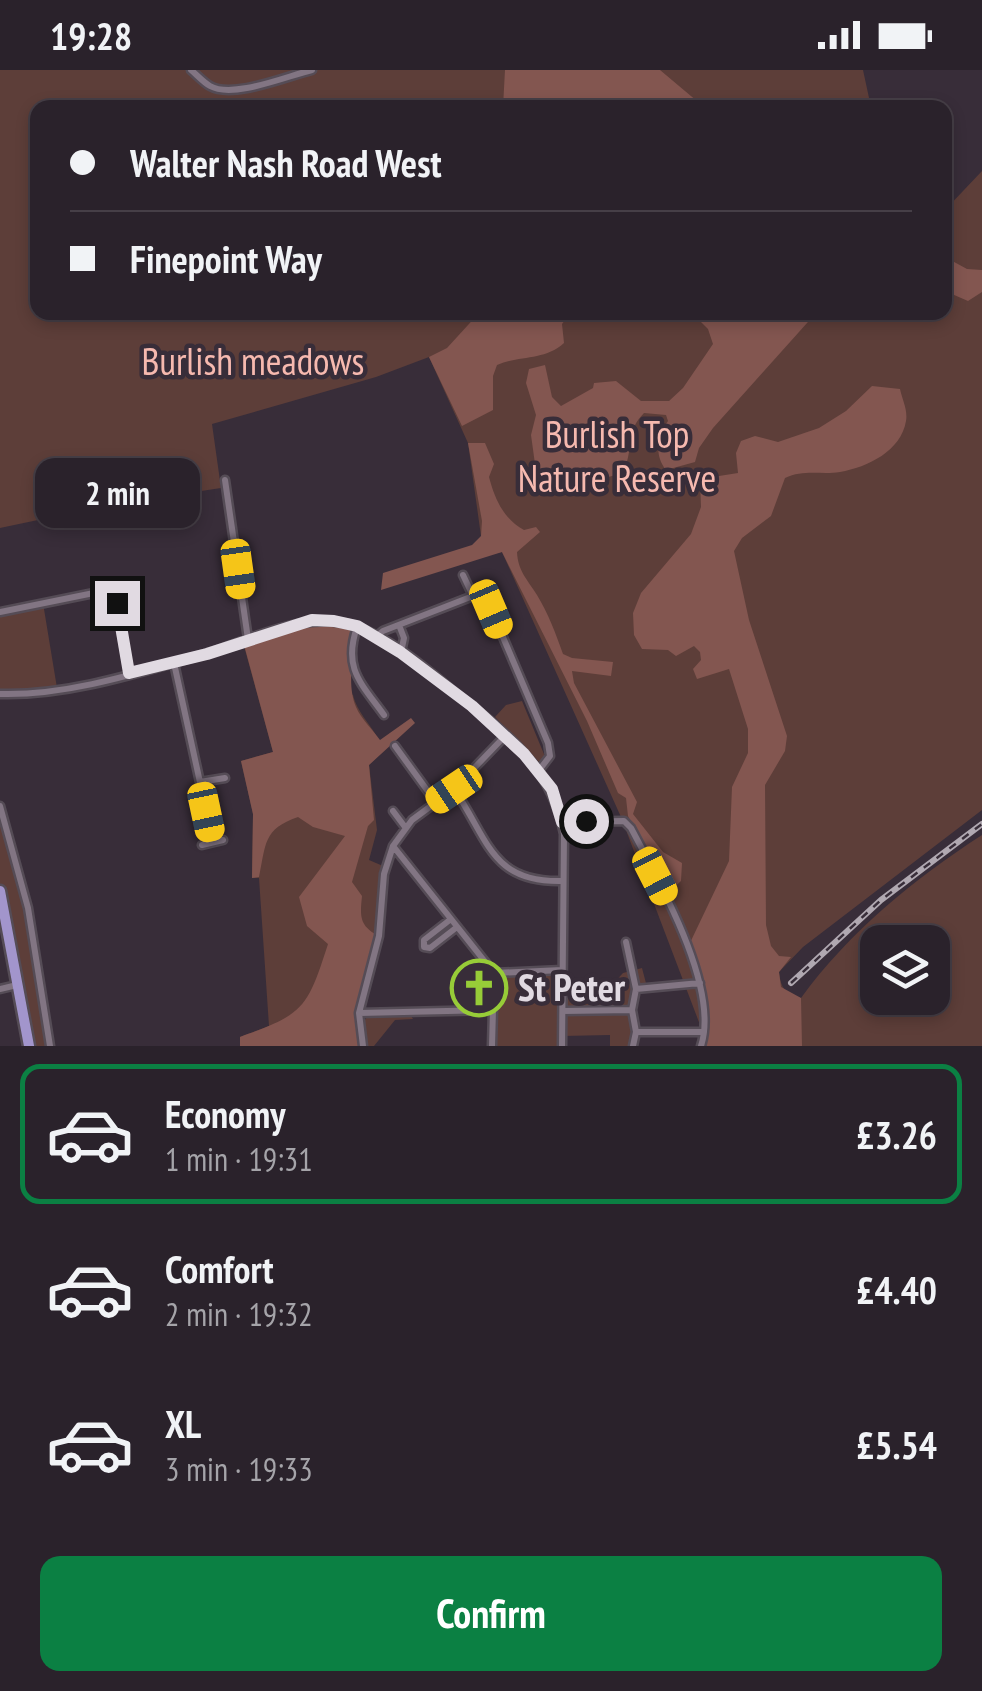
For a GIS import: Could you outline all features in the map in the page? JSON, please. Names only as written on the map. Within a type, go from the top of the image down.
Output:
[{"type":"main road","points":[[0,891],[29,1046]]},
{"type":"street","points":[[192,70],[210,86],[228,90],[312,70]]},
{"type":"street","points":[[225,480],[248,640]]},
{"type":"street","points":[[464,575],[473,596]]},
{"type":"street","points":[[0,612],[138,584]]},
{"type":"street","points":[[114,590],[129,673]]},
{"type":"street","points":[[377,636],[473,596],[483,598],[548,743],[550,756],[540,770]]},
{"type":"street","points":[[0,694],[57,688],[174,663],[312,620],[357,626],[377,636],[472,706],[505,736],[540,770],[557,800],[562,822],[562,1046]]},
{"type":"street","points":[[399,624],[404,638],[400,652]]},
{"type":"street","points":[[357,626],[350,647],[352,665],[384,714]]},
{"type":"street","points":[[174,663],[213,842]]},
{"type":"street","points":[[364,1046],[359,1013],[379,936],[384,874],[393,846],[405,827],[454,789],[505,736]]},
{"type":"street","points":[[395,746],[436,802]]},
{"type":"street","points":[[200,782],[225,778]]},
{"type":"street","points":[[454,789],[499,862],[535,882],[563,881]]},
{"type":"street","points":[[0,806],[28,908],[50,1046]]},
{"type":"street","points":[[393,811],[405,827]]},
{"type":"street","points":[[562,822],[627,822],[664,895],[700,983],[706,1011],[701,1046]]},
{"type":"street","points":[[202,845],[223,840]]},
{"type":"street","points":[[393,846],[494,973],[492,1046]]},
{"type":"street","points":[[451,919],[424,940],[424,947],[430,948],[457,927]]},
{"type":"street","points":[[626,942],[636,989],[632,1010],[634,1046]]},
{"type":"street","points":[[494,973],[562,970]]},
{"type":"street","points":[[636,989],[700,983]]},
{"type":"street","points":[[0,988],[18,985]]},
{"type":"street","points":[[359,1013],[491,1010]]},
{"type":"street","points":[[563,1011],[632,1010]]},
{"type":"street","points":[[636,1032],[704,1032]]},
{"type":"green space","points":[[0,70],[863,70],[869,100],[30,100],[30,320],[952,320],[952,203],[982,171],[982,810],[803,947],[779,972],[785,989],[801,998],[860,930],[860,1015],[950,1015],[950,925],[865,925],[982,835],[982,1046],[703,1046],[705,1038],[621,817],[502,552],[488,555],[481,536],[468,443],[429,357],[376,377],[212,424],[221,488],[109,505],[0,528]]},
{"type":"green space","points":[[505,70],[660,70],[696,100],[503,100]]},
{"type":"green space","points":[[952,261],[967,269],[982,270],[982,292],[968,301],[952,294]]},
{"type":"green space","points":[[473,320],[565,320],[564,343],[556,349],[497,365],[493,376],[493,410],[462,426],[429,357],[447,348]]},
{"type":"green space","name":"Burlish Top Nature Reserve","points":[[699,320],[810,320],[713,428],[699,448],[695,462],[666,470],[658,446],[668,421],[666,415],[644,413],[635,425],[626,465],[621,471],[601,479],[543,478],[535,464],[531,435],[536,415],[526,383],[529,369],[545,365],[552,397],[561,406],[593,388],[594,383],[616,381],[641,401],[669,401],[683,388],[713,344],[708,329]]},
{"type":"green space","points":[[872,386],[900,389],[906,417],[898,441],[882,456],[861,466],[785,478],[771,516],[742,538],[734,551],[749,620],[787,736],[785,751],[765,785],[766,925],[771,946],[779,956],[791,957],[779,972],[781,987],[801,998],[802,1046],[703,1046],[707,1007],[688,947],[729,861],[732,787],[748,753],[748,729],[729,669],[697,679],[693,669],[701,660],[694,646],[676,656],[668,650],[642,649],[634,635],[633,613],[641,593],[691,534],[701,507],[700,479],[738,473],[736,453],[741,441],[755,436],[778,442],[819,428],[846,411]]},
{"type":"green space","points":[[468,443],[485,443],[494,464],[489,477],[491,485],[506,514],[524,530],[536,527],[540,532],[517,552],[518,559],[563,654],[613,662],[611,676],[572,671],[574,683],[637,802],[633,814],[663,852],[682,863],[681,881],[666,895],[628,816],[626,798],[618,793],[587,721],[502,552],[381,590],[383,573],[472,545],[481,536],[482,521]]},
{"type":"green space","points":[[43,603],[57,688],[0,694],[0,612]]},
{"type":"green space","points":[[312,620],[357,627],[353,698],[361,716],[380,740],[411,718],[415,723],[369,765],[374,820],[368,826],[352,882],[362,896],[364,924],[379,936],[359,1013],[363,1046],[240,1046],[240,1037],[278,1022],[300,1006],[314,983],[328,944],[307,926],[299,897],[345,836],[313,827],[298,817],[272,833],[259,877],[252,878],[253,814],[241,761],[273,752],[243,641]]},
{"type":"green space","points":[[244,646],[353,695],[382,752],[369,765],[377,830],[369,860],[383,866],[379,936],[367,979],[240,1046],[240,1037],[269,1026],[259,878],[252,878],[253,814],[241,761],[273,752]]},
{"type":"green space","points":[[522,701],[546,759],[539,762],[495,717],[506,705]]},
{"type":"green space","points":[[0,806],[21,873],[50,1046],[29,1046],[0,891]]},
{"type":"green space","points":[[642,968],[647,987],[636,989],[633,1046],[610,1046],[610,1035],[562,1036],[563,980],[578,987],[610,987],[623,973]]},
{"type":"green space","points":[[499,974],[556,974],[559,1046],[496,1046],[495,979]]},
{"type":"green space","points":[[368,1016],[413,1019],[395,1020],[374,1046],[366,1046],[363,1022]]},
{"type":"railway","points":[[791,983],[881,900],[982,824]]},
{"type":"place","name":"St Peter","points":[[479,988]]},
{"type":"route","points":[[117,603],[129,673],[207,654],[312,620],[357,626],[400,652],[472,706],[524,754],[552,789],[562,822],[586,821]]},
{"type":"park label","name":"Burlish meadows","points":[[253,362]]}]
